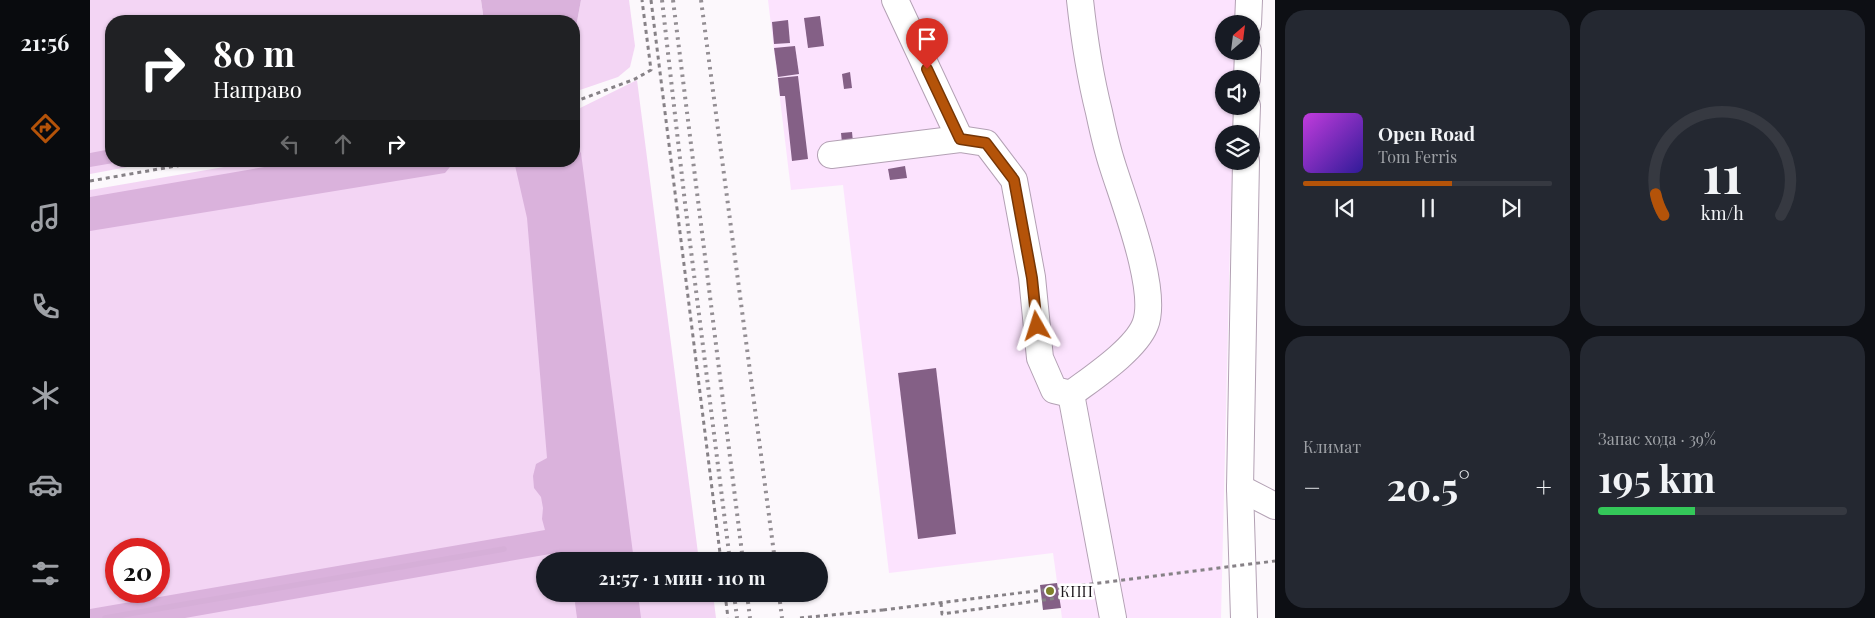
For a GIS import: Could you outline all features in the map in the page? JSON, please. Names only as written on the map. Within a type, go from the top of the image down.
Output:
[{"type":"street","points":[[895,0],[960,139]]},
{"type":"street","points":[[1071,394],[1128,349],[1145,325],[1148,310],[1145,276],[1133,227],[1112,166],[1098,110],[1080,0]]},
{"type":"street","points":[[1248,15],[1249,0]]},
{"type":"street","points":[[831,155],[960,139],[986,143],[1014,180],[1032,278],[1040,358],[1054,390],[1071,394]]},
{"type":"street","points":[[1244,618],[1240,488],[1246,170]]},
{"type":"street","points":[[1071,394],[1113,618]]},
{"type":"street","points":[[1240,488],[1275,506]]},
{"type":"path","points":[[580,100],[635,79],[651,70],[642,0]]},
{"type":"path","points":[[651,0],[720,552]]},
{"type":"path","points":[[90,181],[170,167]]},
{"type":"path","points":[[800,618],[870,612],[1275,561]]},
{"type":"path","points":[[941,603],[942,614],[1108,592]]},
{"type":"path","points":[[726,602],[728,618]]},
{"type":"shaded area","points":[[90,0],[481,0],[483,15],[105,15],[105,167],[128,167],[90,174]]},
{"type":"shaded area","points":[[481,0],[581,0],[578,15],[483,15]]},
{"type":"shaded area","points":[[581,0],[629,0],[635,46],[630,67],[618,77],[580,90],[580,15],[578,15]]},
{"type":"shaded area","points":[[768,0],[1235,0],[1235,15],[1215,15],[1215,60],[1234,60],[1234,70],[1215,70],[1215,115],[1233,115],[1232,125],[1215,125],[1215,170],[1232,170],[1221,618],[1062,618],[1053,553],[889,573],[843,185],[791,190]]},
{"type":"shaded area","points":[[637,80],[698,552],[536,552],[536,602],[714,602],[716,618],[90,618],[90,190],[224,167],[580,167],[580,108]]},
{"type":"shaded area","points":[[105,150],[105,164],[90,167],[90,153]]},
{"type":"shaded area","points":[[580,152],[633,552],[536,552],[536,556],[185,618],[90,618],[90,609],[125,603],[170,603],[170,595],[545,530],[542,519],[541,497],[534,488],[533,476],[536,464],[547,458],[527,218],[515,167],[580,167]]},
{"type":"shaded area","points":[[264,167],[450,167],[445,173],[90,231],[90,197]]},
{"type":"shaded area","points":[[639,602],[641,618],[577,618],[575,603]]},
{"type":"building","points":[[820,16],[824,46],[808,48],[804,18]]},
{"type":"building","points":[[788,20],[790,43],[774,44],[772,22]]},
{"type":"building","points":[[795,46],[799,74],[778,77],[774,48]]},
{"type":"building","points":[[850,72],[852,88],[844,89],[842,74]]},
{"type":"building","points":[[798,76],[808,159],[792,161],[785,96],[780,96],[778,78]]},
{"type":"building","points":[[852,132],[853,142],[842,143],[841,133]]},
{"type":"building","points":[[905,166],[907,178],[890,180],[888,169]]},
{"type":"building","points":[[936,368],[956,534],[918,539],[898,373]]},
{"type":"building","name":"КПП","points":[[1057,583],[1061,608],[1043,610],[1040,585]]},
{"type":"waterway","points":[[105,618],[504,549]]},
{"type":"railway","points":[[662,0],[685,203],[729,552]]},
{"type":"railway","points":[[673,0],[742,552]]},
{"type":"railway","points":[[701,0],[774,552]]},
{"type":"railway","points":[[735,602],[737,618]]},
{"type":"railway","points":[[748,602],[750,618]]},
{"type":"railway","points":[[780,602],[782,618]]},
{"type":"place","name":"КПП","points":[[1050,591]]},
{"type":"route","points":[[927,69],[960,139],[986,143],[1014,180],[1032,278],[1037,326]]}]
